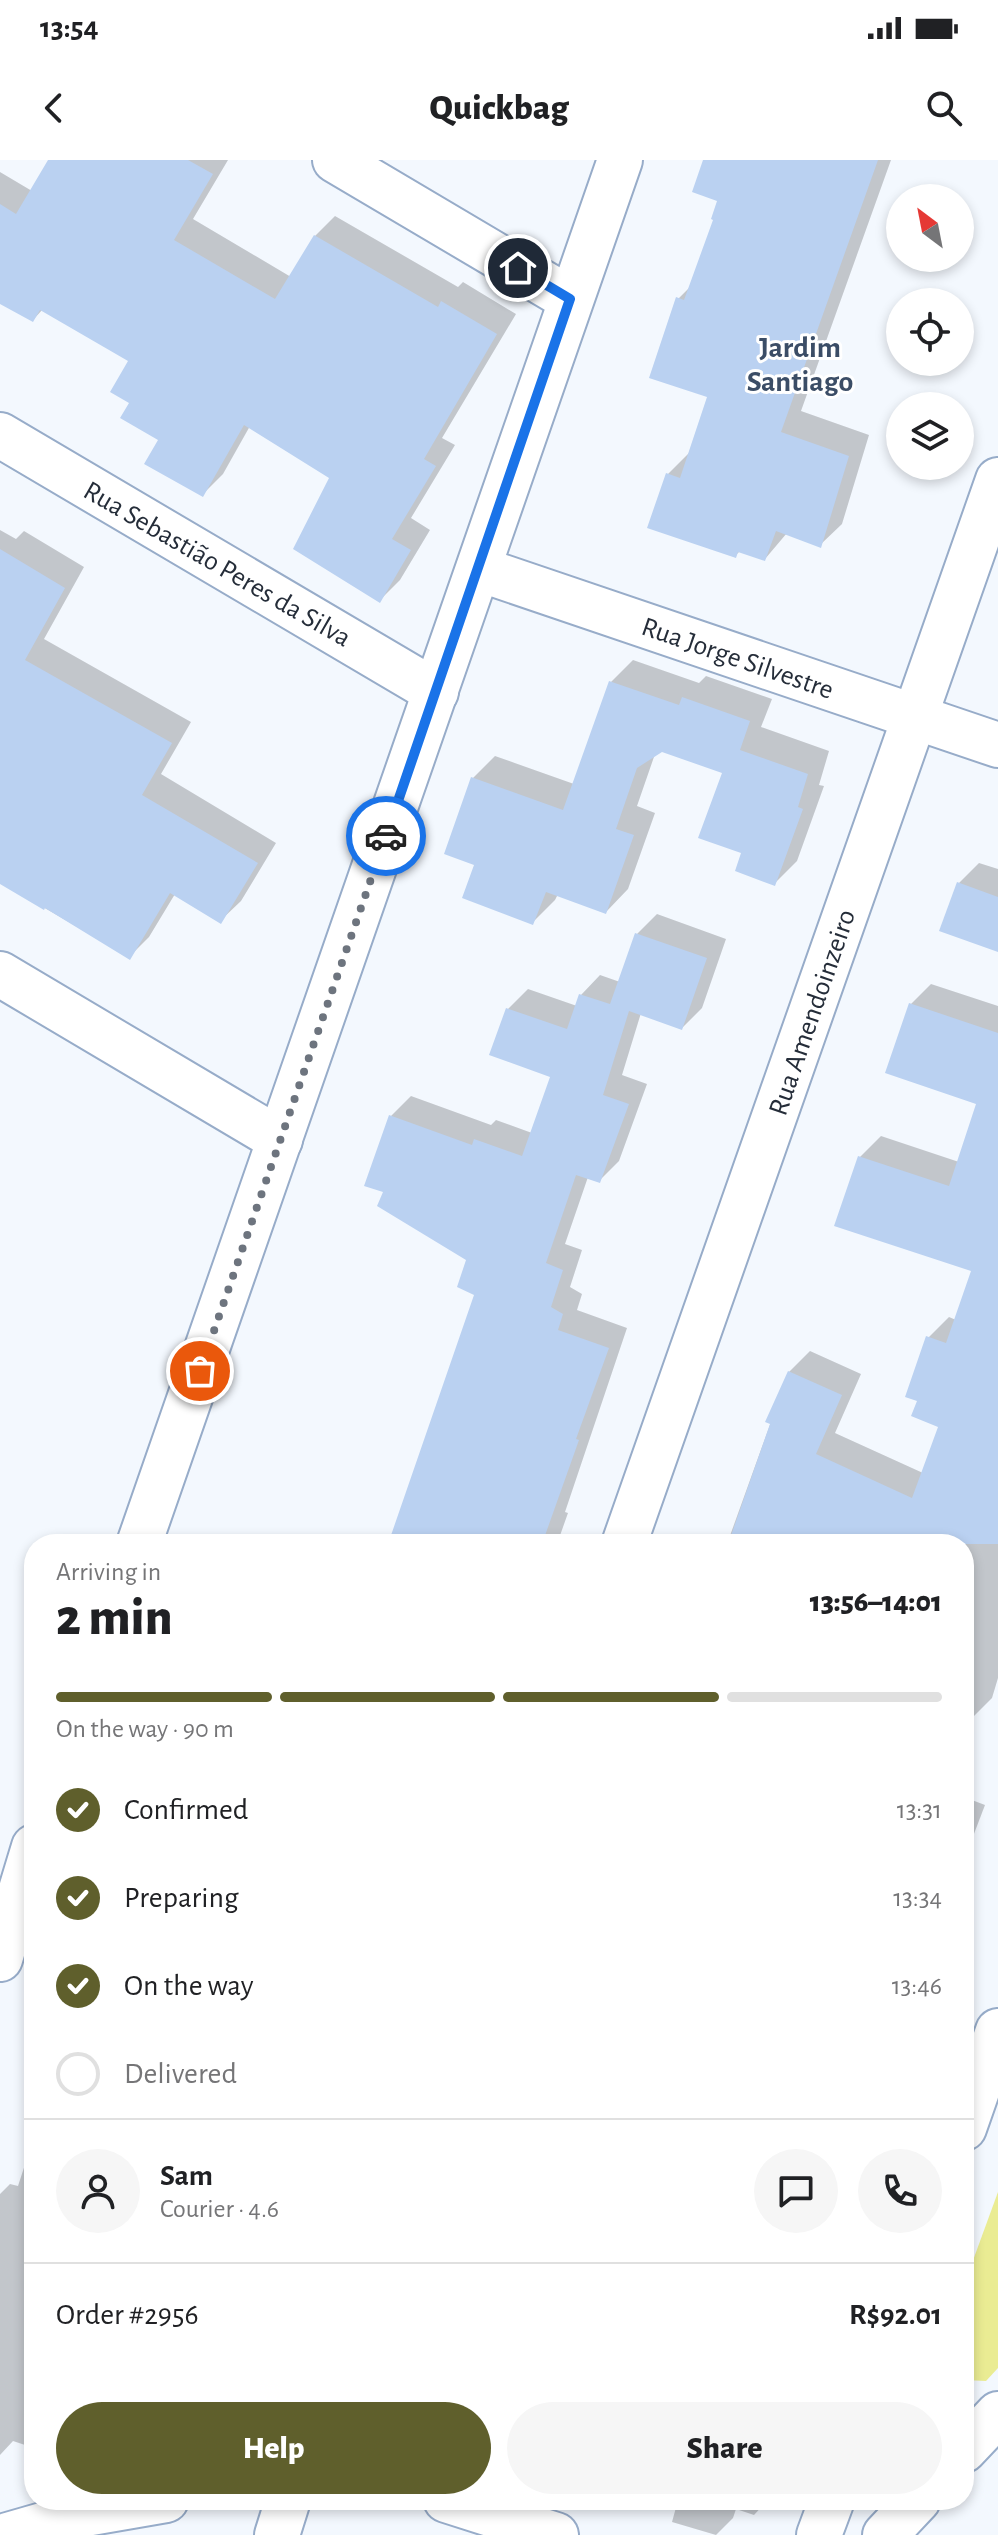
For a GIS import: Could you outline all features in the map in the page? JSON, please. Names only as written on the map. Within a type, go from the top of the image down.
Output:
[{"type":"street","points":[[335,160],[570,299]]},
{"type":"street","points":[[142,1534],[620,160]]},
{"type":"street","name":"Rua Sebastião Peres da Silva","points":[[0,435],[436,692]]},
{"type":"street","name":"Rua Amendoinzeiro","points":[[628,1534],[998,480]]},
{"type":"street","name":"Rua Jorge Silvestre","points":[[479,569],[998,745]]},
{"type":"street","points":[[0,974],[280,1140]]},
{"type":"street","points":[[0,1959],[21,1850]]},
{"type":"street","points":[[974,2099],[998,2031]]},
{"type":"street","points":[[974,2439],[998,2414]]},
{"type":"street","points":[[8,2535],[74,2516],[108,2510]]},
{"type":"street","points":[[277,2535],[285,2510]]},
{"type":"street","points":[[477,2510],[556,2535]]},
{"type":"street","points":[[819,2535],[828,2510]]},
{"type":"street","points":[[885,2535],[909,2510]]},
{"type":"green space","points":[[998,2192],[998,2368],[986,2381],[974,2380],[974,2258]]},
{"type":"building","points":[[48,160],[188,160],[213,174],[174,240],[275,299],[314,235],[438,307],[441,301],[497,334],[424,459],[436,466],[392,539],[411,550],[380,603],[293,549],[329,478],[244,425],[203,497],[144,464],[158,440],[120,418],[129,403],[110,392],[128,361],[40,310],[33,322],[0,304],[0,204],[16,214]]},
{"type":"building","points":[[703,160],[878,160],[781,432],[849,456],[821,548],[776,531],[765,561],[738,552],[736,558],[647,528],[666,473],[680,478],[707,397],[649,378],[676,297],[684,300],[713,220],[717,201],[692,192]]},
{"type":"building","points":[[0,549],[65,588],[25,660],[172,743],[142,795],[258,863],[221,924],[170,893],[130,960],[0,884]]},
{"type":"building","points":[[609,681],[679,705],[682,697],[750,721],[740,750],[808,774],[798,807],[803,809],[775,886],[735,871],[741,853],[698,838],[722,773],[662,752],[637,768],[616,829],[634,835],[606,914],[546,892],[533,925],[462,898],[474,865],[444,854],[471,777],[563,810]]},
{"type":"building","points":[[957,882],[998,897],[998,952],[939,931]]},
{"type":"building","points":[[635,933],[707,958],[682,1030],[629,1011],[603,1095],[629,1104],[600,1183],[576,1175],[546,1263],[563,1270],[551,1307],[563,1314],[558,1330],[609,1348],[546,1534],[391,1534],[474,1295],[457,1287],[466,1260],[377,1206],[383,1192],[364,1186],[389,1115],[472,1145],[474,1139],[522,1156],[550,1077],[489,1055],[506,1008],[567,1029],[579,994],[610,1004]]},
{"type":"building","points":[[909,1003],[998,1033],[998,1544],[974,1544],[974,1534],[732,1534],[770,1424],[765,1422],[788,1371],[842,1395],[816,1454],[912,1498],[938,1427],[911,1416],[917,1401],[905,1397],[926,1336],[946,1343],[971,1271],[834,1226],[858,1156],[949,1186],[976,1104],[885,1073]]},
{"type":"way so far","points":[[200,1371],[386,836]]},
{"type":"district","name":"Jardim Santiago","points":[[800,364]]},
{"type":"route","points":[[386,836],[570,299],[518,268]]}]
